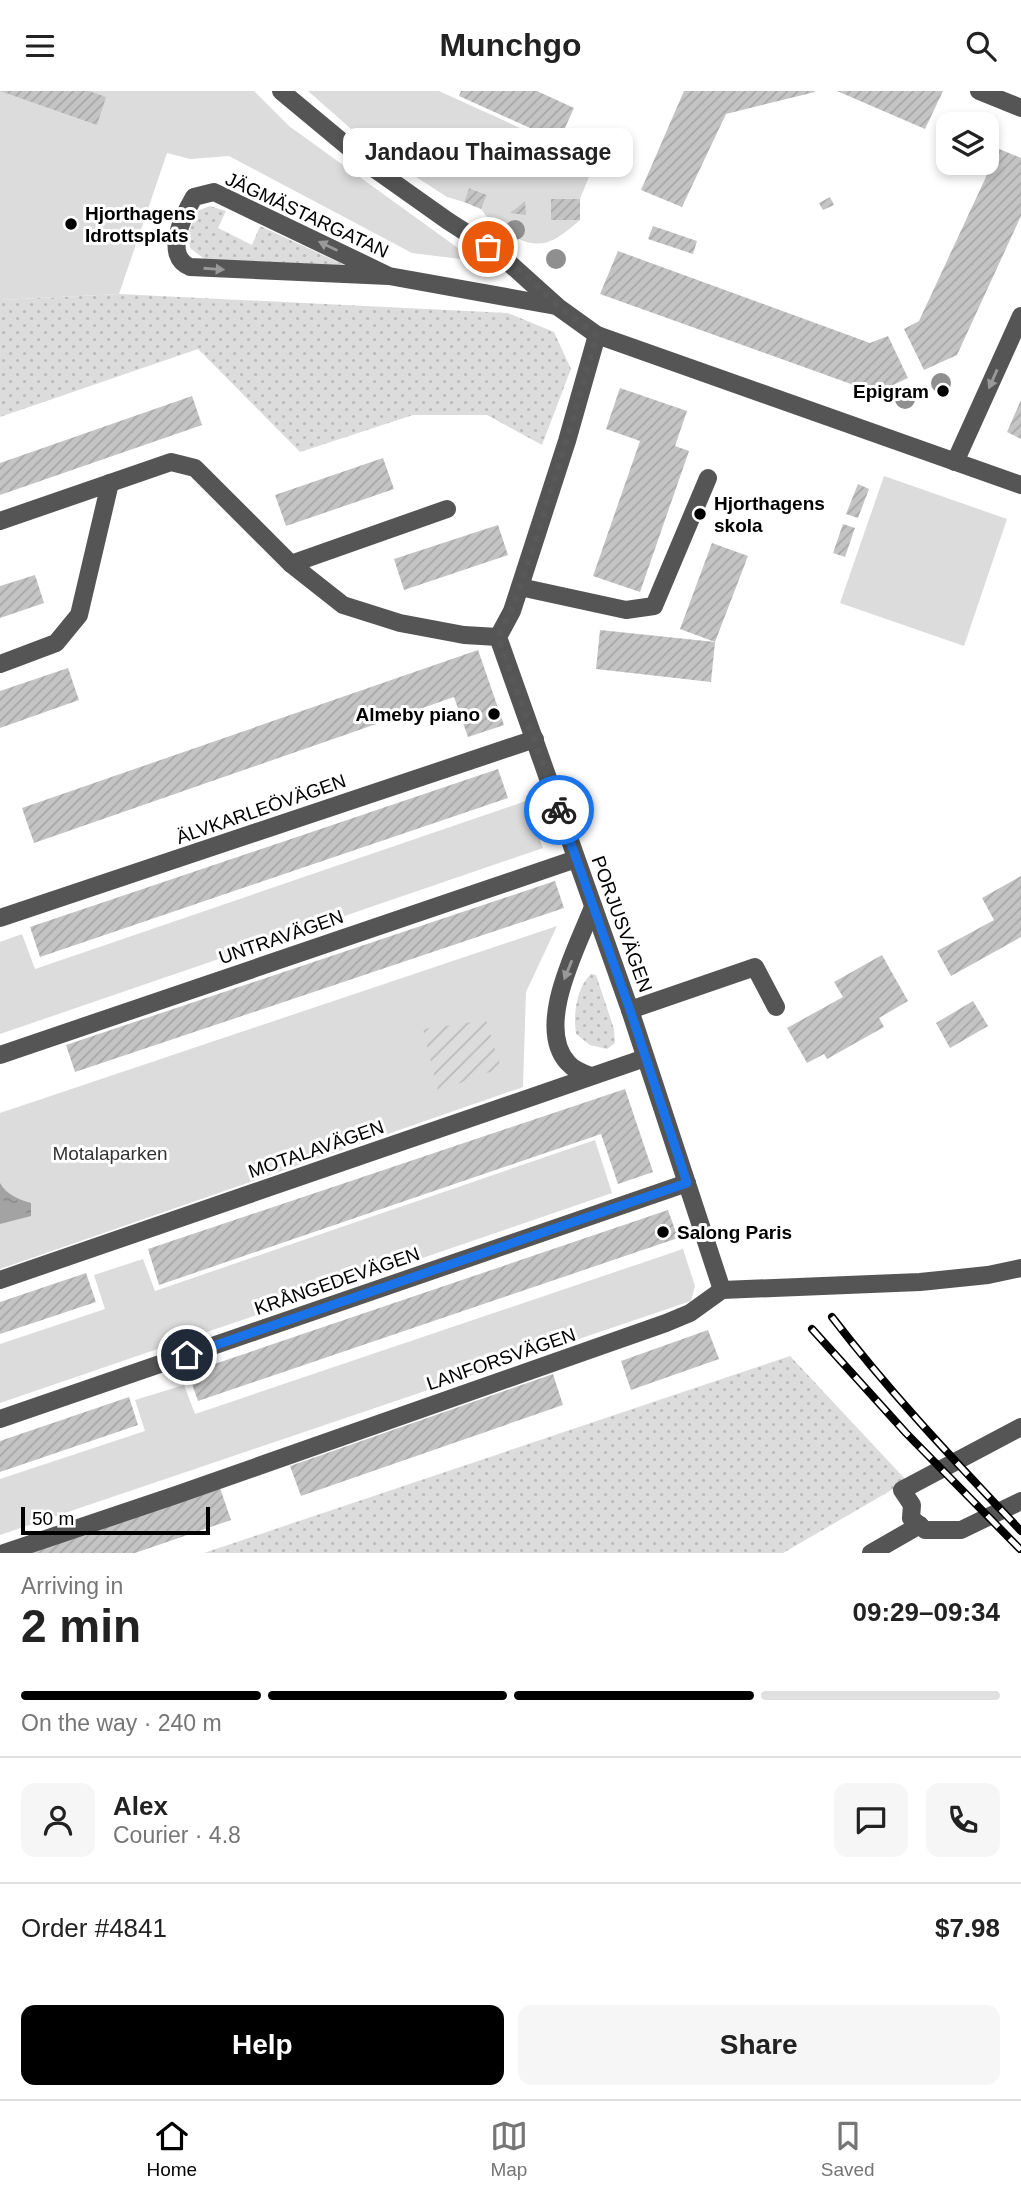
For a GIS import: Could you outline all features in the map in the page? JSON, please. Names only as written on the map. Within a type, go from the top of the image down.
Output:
[{"type":"street","points":[[281,91],[376,170],[498,253],[558,306],[597,335],[1021,485]]},
{"type":"street","points":[[979,91],[1021,108]]},
{"type":"street","name":"JÄGMÄSTARGATAN","points":[[389,276],[214,192],[194,197],[187,208],[176,246],[176,255],[181,263],[190,267],[389,276],[558,306]]},
{"type":"street","points":[[955,462],[1021,316]]},
{"type":"street","points":[[0,521],[171,462],[195,468],[291,564],[343,605],[400,623],[464,635],[498,637],[512,611],[520,587],[567,441],[597,335]]},
{"type":"street","points":[[520,587],[626,610],[654,606],[708,478]]},
{"type":"street","points":[[0,664],[56,643],[79,615],[110,483]]},
{"type":"street","points":[[291,564],[447,509]]},
{"type":"street","name":"PORJUSVÄGEN","points":[[498,637],[630,1010],[722,1290]]},
{"type":"street","name":"ÄLVKARLEÖVÄGEN","points":[[0,918],[535,739]]},
{"type":"street","name":"UNTRAVÄGEN","points":[[0,1055],[576,859]]},
{"type":"street","points":[[591,1076],[566,1062],[554,1033],[558,996],[593,907]]},
{"type":"street","points":[[630,1010],[755,967],[776,1007]]},
{"type":"street","name":"MOTALAVÄGEN","points":[[0,1280],[645,1058]]},
{"type":"street","name":"KRÅNGEDEVÄGEN","points":[[0,1419],[687,1183]]},
{"type":"street","points":[[722,1290],[920,1282],[988,1275],[1021,1268]]},
{"type":"street","name":"LANFORSVÄGEN","points":[[4,1553],[666,1323],[690,1313],[722,1290]]},
{"type":"street","points":[[1021,1427],[902,1490],[912,1505],[911,1518],[925,1530],[961,1530],[1021,1501]]},
{"type":"street","points":[[871,1553],[919,1525]]},
{"type":"green space","name":"Hjorthagens Idrottsplats","points":[[0,91],[254,91],[289,126],[476,261],[412,253],[229,156],[190,159],[167,153],[119,294],[0,300]]},
{"type":"green space","points":[[308,91],[439,91],[595,162],[580,199],[551,200],[551,220],[580,220],[555,239],[539,244],[510,235],[494,224],[481,209],[487,195],[469,188],[464,202],[447,197],[376,151]]},
{"type":"green space","points":[[210,206],[226,211],[218,228],[252,245],[260,226],[351,268],[207,261],[190,248],[188,234],[197,211]]},
{"type":"green space","points":[[119,294],[508,313],[554,332],[571,369],[542,445],[487,415],[413,415],[300,452],[198,349],[0,417],[0,300]]},
{"type":"green space","points":[[884,476],[1007,519],[964,646],[840,603]]},
{"type":"green space","points":[[526,801],[543,848],[0,1034],[0,942],[22,934],[35,969]]},
{"type":"green space","name":"Motalaparken","points":[[557,926],[526,992],[523,1087],[0,1269],[0,1113]]},
{"type":"green space","points":[[591,974],[596,975],[614,1029],[615,1043],[607,1049],[590,1045],[576,1034],[577,1002],[582,987]]},
{"type":"green space","points":[[486,1020],[501,1068],[438,1091],[423,1029]]},
{"type":"green space","points":[[595,1140],[612,1193],[0,1403],[0,1344],[105,1309],[94,1275],[143,1259],[155,1291]]},
{"type":"green space","points":[[683,1249],[695,1286],[691,1301],[0,1535],[0,1479],[145,1431],[135,1400],[184,1385],[195,1414]]},
{"type":"green space","points":[[790,1356],[907,1481],[783,1553],[204,1553]]},
{"type":"water","points":[[0,1183],[13,1196],[31,1203],[31,1216],[0,1224]]},
{"type":"building","points":[[0,91],[89,91],[106,97],[97,125]]},
{"type":"building","points":[[461,91],[537,91],[574,108],[559,141],[459,96]]},
{"type":"building","points":[[684,91],[815,92],[726,114],[682,207],[641,190]]},
{"type":"building","points":[[837,91],[943,91],[925,129]]},
{"type":"building","points":[[999,149],[1021,158],[1021,216],[957,355],[924,370],[904,329],[919,321],[987,175],[999,175]]},
{"type":"building","points":[[469,188],[487,195],[481,209],[464,202]]},
{"type":"building","points":[[830,197],[834,205],[823,210],[819,203]]},
{"type":"building","points":[[551,199],[580,199],[580,220],[551,220]]},
{"type":"building","points":[[525,201],[526,215],[510,213],[518,207]]},
{"type":"building","points":[[653,226],[697,241],[693,254],[648,239]]},
{"type":"building","points":[[618,251],[870,343],[888,336],[908,378],[876,393],[600,294]]},
{"type":"building","name":"Hjorthagens skola","points":[[620,388],[687,411],[675,446],[689,451],[640,592],[593,576],[640,441],[606,429]]},
{"type":"building","points":[[192,396],[202,425],[0,495],[0,463]]},
{"type":"building","points":[[1021,400],[1021,439],[1007,432]]},
{"type":"building","points":[[383,458],[394,489],[286,526],[275,495]]},
{"type":"building","points":[[858,484],[869,489],[858,518],[846,514]]},
{"type":"building","points":[[843,524],[855,528],[845,557],[833,553]]},
{"type":"building","points":[[498,525],[508,555],[404,590],[394,559]]},
{"type":"building","points":[[712,543],[748,556],[715,642],[680,629]]},
{"type":"building","points":[[35,575],[44,603],[0,618],[0,586]]},
{"type":"building","points":[[600,630],[715,642],[711,682],[596,669]]},
{"type":"building","points":[[478,650],[504,725],[468,737],[454,697],[34,843],[22,808]]},
{"type":"building","points":[[68,668],[79,700],[0,728],[0,691]]},
{"type":"building","points":[[498,769],[508,798],[40,957],[30,927]]},
{"type":"building","points":[[1021,876],[1021,937],[951,976],[937,951],[994,920],[982,898]]},
{"type":"building","points":[[555,881],[564,908],[75,1072],[66,1045]]},
{"type":"building","points":[[882,955],[908,1001],[879,1018],[884,1027],[827,1059],[824,1054],[807,1063],[787,1028],[843,997],[834,982]]},
{"type":"building","points":[[973,1001],[988,1026],[950,1048],[936,1023]]},
{"type":"building","points":[[625,1089],[653,1172],[618,1184],[601,1134],[159,1285],[148,1249]]},
{"type":"building","points":[[668,1210],[678,1238],[198,1401],[188,1373]]},
{"type":"building","points":[[86,1273],[96,1302],[0,1334],[0,1302]]},
{"type":"building","points":[[708,1330],[719,1359],[631,1390],[621,1361]]},
{"type":"building","points":[[553,1374],[563,1405],[301,1496],[290,1466]]},
{"type":"building","points":[[129,1397],[138,1425],[0,1472],[0,1441]]},
{"type":"building","points":[[220,1488],[231,1520],[135,1553],[30,1553]]},
{"type":"railway","points":[[832,1317],[900,1400],[1021,1531]]},
{"type":"railway","points":[[812,1329],[906,1433],[1021,1550]]},
{"type":"way so far","points":[[488,247],[597,335],[567,441],[520,587],[512,611],[498,637],[559,810]]},
{"type":"place","name":"Hjorthagens Idrottsplats","points":[[71,224]]},
{"type":"place","name":"Jandaou Thaimassage","points":[[488,247]]},
{"type":"place","name":"Epigram","points":[[943,391]]},
{"type":"place","name":"Hjorthagens skola","points":[[700,514]]},
{"type":"place","name":"Almeby piano","points":[[494,714]]},
{"type":"place","name":"Salong Paris","points":[[663,1232]]},
{"type":"route","points":[[187,1355],[687,1183],[630,1010],[559,810]]}]
